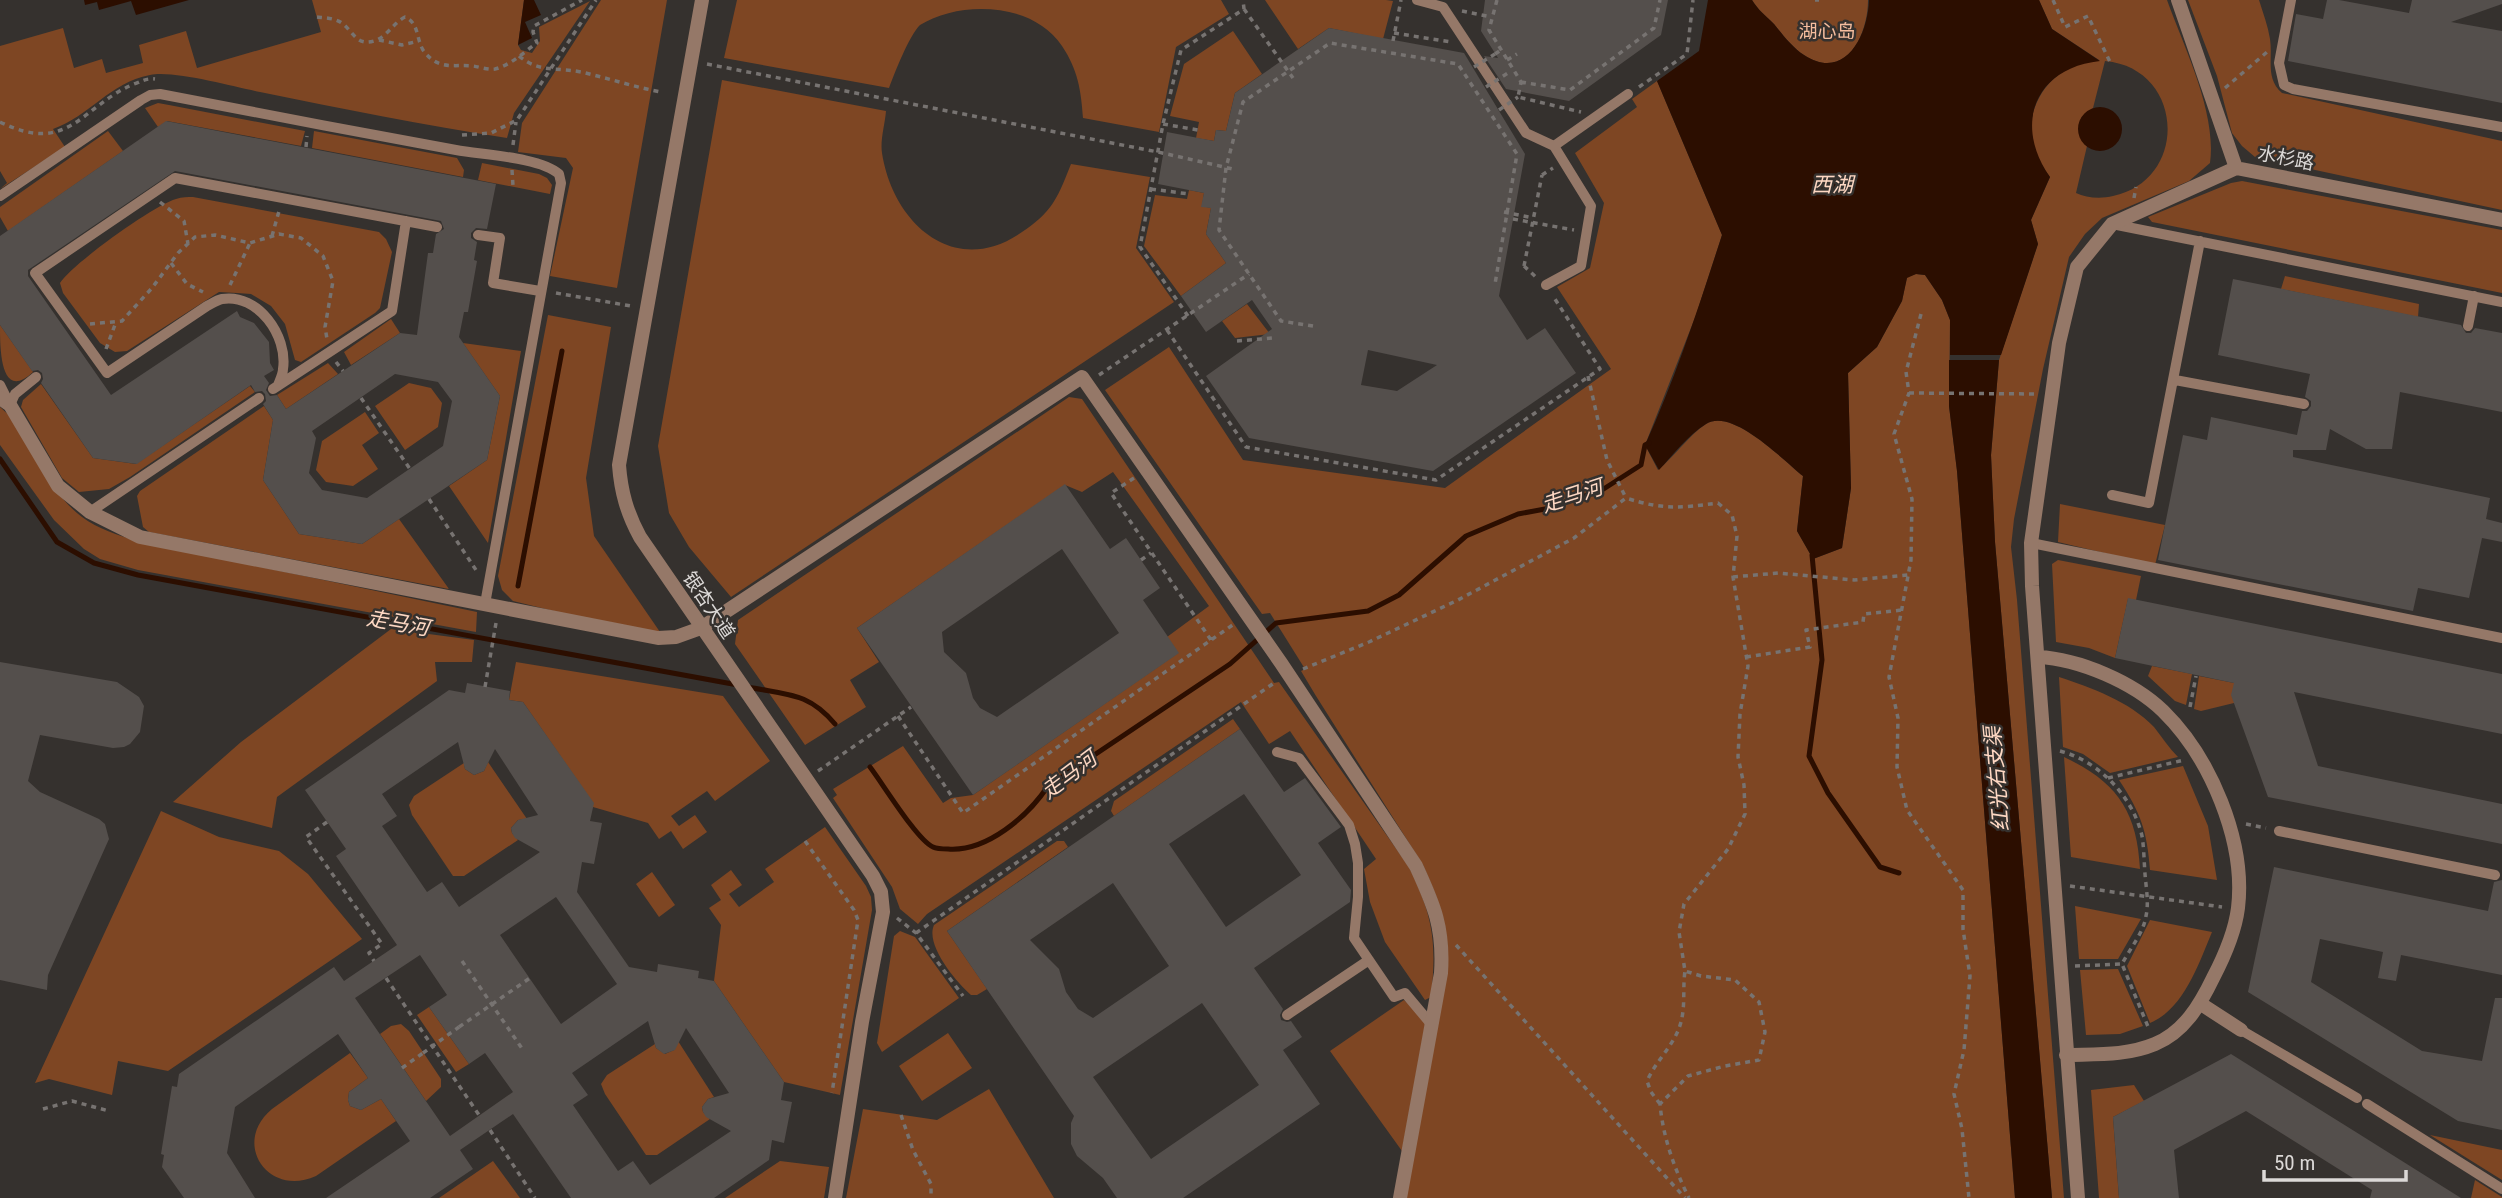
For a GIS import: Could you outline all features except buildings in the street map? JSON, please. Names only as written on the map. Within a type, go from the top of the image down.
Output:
[{"type":"street","name":"银杏大道","points":[[702,0],[619,465],[621,488],[630,519],[640,537],[873,876],[881,892],[882,907],[835,1198]]},
{"type":"street","name":"水杉路","points":[[2178,0],[2236,168],[2502,220]]},
{"type":"street","points":[[2078,1198],[2031,543],[2059,344],[2077,267],[2112,224],[2236,168]]},
{"type":"street","points":[[5,402],[58,486],[90,512],[140,537],[487,596],[658,638],[676,637],[701,628],[1082,377],[1285,668],[1416,866],[1431,897],[1441,928],[1440,973],[1400,1198]]},
{"type":"street","points":[[2038,657],[2058,658],[2094,669],[2135,691],[2162,710],[2199,756],[2228,820],[2236,853],[2238,910],[2230,939],[2201,1004],[2187,1021],[2157,1044],[2120,1053],[2066,1055]]},
{"type":"street","points":[[2201,1004],[2242,1030]]},
{"type":"lane","points":[[1417,0],[1443,6],[1526,133],[1553,146],[1591,206],[1581,266],[1546,285]]},
{"type":"lane","points":[[2291,0],[2279,63],[2284,85],[2293,89],[2502,127]]},
{"type":"lane","points":[[0,196],[141,100],[160,94],[447,149],[511,158],[552,168],[559,174],[561,183],[487,596]]},
{"type":"lane","points":[[1553,146],[1628,94]]},
{"type":"lane","points":[[406,221],[392,311],[275,387],[284,368],[277,334],[265,314],[246,302],[218,301],[107,373],[96,357],[83,346],[74,326],[36,272],[175,178],[406,221],[437,227]]},
{"type":"lane","points":[[2112,224],[2502,302]]},
{"type":"lane","points":[[478,234],[499,238],[492,283],[540,291]]},
{"type":"lane","points":[[2112,495],[2149,503],[2200,241]]},
{"type":"lane","points":[[2468,327],[2474,296]]},
{"type":"lane","points":[[0,385],[5,402],[36,377]]},
{"type":"lane","points":[[2175,380],[2304,404]]},
{"type":"lane","points":[[90,512],[259,398]]},
{"type":"lane","points":[[2031,543],[2502,638]]},
{"type":"lane","points":[[1276,752],[1299,758],[1349,825],[1356,844],[1358,863],[1354,938],[1394,997],[1405,993],[1431,1024]]},
{"type":"lane","points":[[2279,831],[2495,875]]},
{"type":"lane","points":[[1287,1015],[1369,960]]},
{"type":"lane","points":[[2242,1030],[2502,1189]]},
{"type":"path","points":[[377,40],[405,17],[414,25],[423,50],[433,59],[448,67],[471,65],[493,70],[513,61],[537,43],[534,26],[582,0]]},
{"type":"path","points":[[458,136],[491,132],[517,120],[596,0]]},
{"type":"path","points":[[1243,0],[1244,9],[1293,78]]},
{"type":"path","points":[[1393,41],[1401,0]]},
{"type":"path","points":[[1497,0],[1489,30],[1521,82],[1519,91]]},
{"type":"path","points":[[1521,82],[1570,90],[1654,28],[1660,0]]},
{"type":"path","points":[[1628,94],[1687,54],[1693,0]]},
{"type":"path","points":[[2053,0],[2065,27],[2088,16],[2110,62]]},
{"type":"path","points":[[1188,316],[1140,247],[1163,124],[1181,50],[1244,9]]},
{"type":"path","points":[[1460,10],[1491,17]]},
{"type":"path","points":[[317,18],[335,19],[344,24],[355,39],[362,42],[377,40],[402,45],[419,40]]},
{"type":"path","points":[[1394,33],[1468,45]]},
{"type":"path","points":[[1313,326],[1281,321],[1219,230],[1227,168],[1243,102],[1330,43],[1458,64],[1517,154],[1505,212],[1495,284]]},
{"type":"path","points":[[2212,97],[2235,81],[2271,48]]},
{"type":"path","points":[[1474,67],[1501,50]]},
{"type":"path","points":[[1507,60],[1517,54]]},
{"type":"path","points":[[519,56],[530,65],[579,72],[661,92]]},
{"type":"path","points":[[692,61],[1233,169]]},
{"type":"path","points":[[1486,87],[1513,69]]},
{"type":"path","points":[[0,122],[28,132],[60,131],[77,124],[122,89],[149,78],[158,80]]},
{"type":"path","points":[[1499,110],[1518,97]]},
{"type":"path","points":[[1523,100],[1564,108]]},
{"type":"path","points":[[1163,124],[1198,130]]},
{"type":"path","points":[[1524,267],[1542,175]]},
{"type":"path","points":[[1151,189],[1189,194]]},
{"type":"path","points":[[153,193],[161,204],[184,220],[188,244]]},
{"type":"path","points":[[272,236],[283,198]]},
{"type":"path","points":[[1505,212],[1513,217],[1587,232]]},
{"type":"path","points":[[1513,217],[1533,218]]},
{"type":"path","points":[[74,326],[122,321],[195,237],[215,235],[250,243],[279,234],[301,238],[323,256],[333,281],[325,327],[329,351]]},
{"type":"path","points":[[170,263],[187,284],[218,301],[250,243]]},
{"type":"path","points":[[1086,383],[1249,274]]},
{"type":"path","points":[[1167,330],[1246,447],[1436,480],[1600,369],[1546,285]]},
{"type":"path","points":[[540,291],[647,309]]},
{"type":"path","points":[[1921,314],[1906,372],[1909,393],[1894,434],[1912,499],[1911,560],[1889,677],[1898,718],[1896,767],[1906,810],[1963,890],[1963,929],[1970,976],[1964,1050],[1954,1094],[1962,1129],[1969,1198]]},
{"type":"path","points":[[96,357],[108,348],[116,322]]},
{"type":"path","points":[[1237,341],[1273,338]]},
{"type":"path","points":[[1588,376],[1607,460],[1626,498],[1649,506],[1676,509],[1718,503],[1732,515],[1737,536],[1733,577],[1748,666],[1740,714],[1738,757],[1744,785],[1745,814],[1728,849],[1684,904],[1679,932],[1685,971],[1683,1017],[1677,1034],[1654,1066],[1647,1081],[1651,1093],[1660,1104],[1662,1125],[1687,1198]]},
{"type":"path","points":[[1909,393],[2052,394]]},
{"type":"path","points":[[361,398],[410,469]]},
{"type":"path","points":[[1146,469],[1111,493],[1210,640]]},
{"type":"path","points":[[916,933],[1285,668],[1310,667],[1458,600],[1574,538],[1626,498]]},
{"type":"path","points":[[429,499],[487,596]]},
{"type":"path","points":[[1141,560],[1152,552]]},
{"type":"path","points":[[1733,577],[1778,573],[1854,580],[1909,575]]},
{"type":"path","points":[[1746,657],[1810,647],[1806,630],[1863,622],[1864,614],[1902,610]]},
{"type":"path","points":[[898,716],[963,813],[1210,640],[1251,620]]},
{"type":"path","points":[[485,687],[496,624]]},
{"type":"path","points":[[2190,707],[2196,676]]},
{"type":"path","points":[[806,779],[911,707]]},
{"type":"path","points":[[2057,750],[2084,761],[2108,778],[2136,817],[2142,837],[2147,896],[2146,919],[2122,964]]},
{"type":"path","points":[[2108,778],[2199,756]]},
{"type":"path","points":[[2228,820],[2279,831]]},
{"type":"path","points":[[327,822],[306,837],[382,944],[369,953],[374,961]]},
{"type":"path","points":[[805,841],[854,910],[858,920],[832,1093]]},
{"type":"path","points":[[2068,885],[2238,910]]},
{"type":"path","points":[[882,907],[916,933],[963,996]]},
{"type":"path","points":[[1441,928],[1687,1198]]},
{"type":"path","points":[[462,961],[523,1050]]},
{"type":"path","points":[[2075,966],[2122,964]]},
{"type":"path","points":[[2122,964],[2157,1044]]},
{"type":"path","points":[[1660,1104],[1688,1076],[1759,1060],[1765,1032],[1759,1002],[1735,980],[1685,971]]},
{"type":"path","points":[[386,978],[479,1115]]},
{"type":"path","points":[[402,1068],[530,978]]},
{"type":"path","points":[[43,1109],[72,1101],[109,1111]]},
{"type":"path","points":[[901,1115],[913,1150],[931,1184],[931,1198]]},
{"type":"path","points":[[489,1130],[535,1198]]},
{"type":"green space","points":[[312,0],[524,0],[518,45],[521,50],[532,53],[540,41],[539,27],[590,1],[514,113],[507,138],[352,111],[188,77],[150,75],[123,85],[78,116],[53,129],[65,147],[0,189],[7,183],[0,171],[0,46],[63,28],[74,68],[102,59],[106,73],[143,63],[139,45],[186,31],[197,68],[321,32]]},
{"type":"green space","points":[[601,0],[667,0],[617,288],[550,276],[573,168],[566,158],[518,152],[522,123]]},
{"type":"green space","points":[[737,0],[1221,0],[1229,14],[1176,47],[1159,132],[1083,118],[1078,80],[1062,46],[1049,31],[1015,13],[975,9],[936,17],[920,25],[907,46],[889,88],[724,58]]},
{"type":"green space","points":[[1265,0],[1393,1],[1383,39],[1329,28],[1298,49]]},
{"type":"green space","name":"湖心岛","points":[[1752,0],[1868,0],[1864,28],[1859,40],[1842,59],[1831,63],[1819,62],[1800,52]]},
{"type":"green space","points":[[2039,0],[2167,0],[2204,102],[2211,144],[2210,163],[2189,181],[2102,218],[2085,234],[2069,257],[2043,369],[2014,519],[2011,547],[2064,1198],[2052,1198],[1995,542],[1991,455],[1999,360],[2038,244],[2031,220],[2050,177],[2037,157],[2032,143],[2031,121],[2034,110],[2044,90],[2059,75],[2076,65],[2099,60],[2052,29]],"holes":[[[2105,61],[2131,68],[2150,83],[2163,102],[2168,125],[2165,148],[2155,169],[2138,186],[2108,197],[2080,195],[2076,193],[2087,146],[2084,144],[2079,124],[2082,117],[2093,108]]]},
{"type":"green space","points":[[2188,0],[2259,0],[2270,39],[2273,81],[2282,93],[2502,141],[2502,210],[2255,157],[2232,133],[2217,76]]},
{"type":"green space","points":[[1233,31],[1262,74],[1235,93],[1226,131],[1216,130],[1214,141],[1196,138],[1199,122],[1170,116],[1184,64]]},
{"type":"green space","points":[[722,80],[886,111],[882,153],[888,179],[899,202],[913,222],[931,237],[951,246],[973,249],[997,245],[1022,232],[1050,207],[1071,164],[1150,177],[1136,248],[1174,302],[731,597],[689,547],[669,513],[658,446]]},
{"type":"green space","points":[[1657,81],[1722,235],[1696,315],[1645,445],[1658,470],[1706,424],[1717,421],[1729,423],[1757,438],[1803,476],[1797,531],[1813,559],[1842,548],[1851,488],[1848,373],[1877,347],[1902,301],[1907,277],[1925,275],[1942,300],[1950,320],[1949,406],[1957,471],[2015,1198],[1406,1198],[1447,973],[1446,930],[1434,892],[1423,865],[1316,696],[1301,671],[1305,669],[1270,613],[1262,614],[1105,390],[1169,347],[1243,460],[1445,488],[1611,369],[1557,287],[1590,268],[1604,203],[1575,153],[1637,107],[1632,99]]},
{"type":"green space","points":[[158,103],[305,131],[301,146],[167,121],[158,127],[145,108]]},
{"type":"green space","points":[[108,131],[123,151],[8,231],[0,217],[0,207]]},
{"type":"green space","points":[[314,131],[457,158],[464,170],[463,177],[312,148]]},
{"type":"green space","points":[[482,163],[539,174],[547,178],[552,185],[550,194],[478,180]]},
{"type":"green space","points":[[2242,181],[2502,230],[2502,293],[2152,222],[2148,217]]},
{"type":"green space","points":[[1189,190],[1204,193],[1202,206],[1211,208],[1206,234],[1226,263],[1181,296],[1144,246],[1155,195],[1187,199]]},
{"type":"green space","points":[[193,197],[379,232],[392,252],[380,308],[301,362],[295,360],[285,324],[271,306],[251,294],[219,292],[127,351],[115,352],[100,343],[63,293],[60,283],[80,263],[133,223],[178,198]]},
{"type":"green space","points":[[2285,276],[2419,304],[2418,317],[2281,289]]},
{"type":"green space","points":[[1247,304],[1270,334],[1235,338],[1222,321]]},
{"type":"green space","points":[[548,315],[611,327],[586,478],[594,536],[660,632],[603,623],[513,601],[502,590],[498,576]]},
{"type":"green space","points":[[391,319],[400,333],[351,365],[344,352]]},
{"type":"green space","points":[[0,325],[33,372],[22,380],[14,381],[4,369]]},
{"type":"green space","points":[[463,343],[521,351],[488,543],[449,486],[487,460],[500,396]]},
{"type":"green space","points":[[328,363],[338,374],[286,409],[277,395]]},
{"type":"green space","points":[[409,383],[431,388],[442,403],[438,427],[405,450],[375,406]]},
{"type":"green space","points":[[41,384],[93,458],[136,464],[250,386],[255,392],[109,489],[79,492],[62,478],[21,407],[23,400]]},
{"type":"green space","points":[[1069,397],[1082,399],[1274,683],[1279,682],[1409,867],[1423,900],[1431,930],[1431,997],[1425,1000],[1385,942],[1370,902],[1364,869],[1376,859],[1290,731],[1269,744],[1241,702],[927,914],[918,924],[900,909],[892,887],[833,798],[837,795],[833,789],[903,746],[943,803],[951,798],[973,795],[1178,653],[1167,637],[1209,606],[1113,472],[1082,492],[1065,485],[857,628],[879,662],[850,680],[866,707],[805,745],[735,644],[738,620]]},
{"type":"green space","points":[[264,406],[273,420],[263,480],[299,534],[362,544],[399,519],[449,589],[149,532],[143,527],[137,496],[140,491]]},
{"type":"green space","points":[[0,407],[11,417],[43,470],[71,508],[101,528],[137,541],[477,612],[476,632],[138,570],[100,559],[84,549],[54,520],[0,445]]},
{"type":"green space","points":[[365,412],[379,433],[362,445],[378,469],[353,486],[326,482],[316,470],[322,441]]},
{"type":"green space","points":[[2060,504],[2165,525],[2155,565],[2058,542]]},
{"type":"green space","points":[[2058,560],[2141,576],[2136,600],[2128,599],[2115,658],[2089,648],[2056,642],[2052,564]]},
{"type":"green space","points":[[391,629],[474,640],[472,662],[435,662],[437,681],[277,797],[272,828],[173,802],[241,742]]},
{"type":"green space","points":[[516,662],[723,696],[770,761],[715,801],[707,791],[671,816],[679,826],[695,815],[707,832],[683,849],[671,831],[659,839],[648,823],[593,807],[593,803],[523,702],[509,700]]},
{"type":"green space","points":[[2152,666],[2192,674],[2186,705],[2175,701],[2148,676]]},
{"type":"green space","points":[[2199,676],[2234,683],[2234,703],[2201,711],[2194,709]]},
{"type":"green space","points":[[2059,677],[2097,691],[2133,710],[2154,727],[2178,757],[2110,773],[2083,754],[2063,747]]},
{"type":"green space","points":[[1233,719],[1240,729],[1114,816],[1111,811],[1114,801]]},
{"type":"green space","points":[[2064,757],[2098,777],[2121,801],[2134,831],[2140,869],[2071,857]]},
{"type":"green space","points":[[488,762],[527,819],[518,820],[511,828],[518,840],[464,876],[453,876],[412,815],[409,805],[414,796],[464,763],[465,769],[474,775],[484,771]]},
{"type":"green space","points":[[2183,766],[2208,826],[2217,880],[2150,870],[2142,823],[2119,780]]},
{"type":"green space","points":[[161,811],[219,837],[279,851],[308,874],[362,939],[168,1071],[118,1061],[112,1095],[49,1079],[35,1083]]},
{"type":"green space","points":[[825,827],[866,886],[871,897],[872,910],[840,1095],[784,1082],[714,981],[721,925],[709,908],[721,900],[711,885],[731,870],[742,885],[729,894],[739,907],[774,882],[765,869]]},
{"type":"green space","points":[[1057,841],[1064,841],[1068,847],[947,931],[987,989],[977,995],[971,995],[950,972],[938,953],[932,933],[934,925]]},
{"type":"green space","points":[[652,872],[675,905],[659,917],[636,884]]},
{"type":"green space","points":[[2075,906],[2141,919],[2118,959],[2079,959]]},
{"type":"green space","points":[[2150,920],[2212,932],[2196,971],[2181,996],[2162,1016],[2150,1023],[2127,966]]},
{"type":"green space","points":[[900,931],[915,937],[959,998],[882,1052],[877,1043],[894,936]]},
{"type":"green space","points":[[2118,969],[2143,1026],[2120,1034],[2086,1035],[2080,970]]},
{"type":"green space","points":[[1404,1000],[1426,1020],[1402,1151],[1330,1051]]},
{"type":"green space","points":[[429,1007],[469,1064],[456,1072],[417,1015]]},
{"type":"green space","points":[[401,1024],[409,1031],[441,1079],[441,1087],[426,1101],[380,1034],[391,1026]]},
{"type":"green space","points":[[948,1033],[972,1068],[922,1101],[899,1066]]},
{"type":"green space","points":[[678,1041],[714,1097],[708,1099],[702,1107],[710,1119],[657,1155],[646,1155],[601,1084],[607,1075],[655,1044],[656,1048],[665,1054],[674,1050]]},
{"type":"green space","points":[[350,1053],[368,1078],[349,1092],[350,1106],[361,1110],[381,1099],[396,1121],[316,1176],[299,1181],[283,1180],[270,1173],[255,1151],[255,1137],[260,1123],[272,1109]]},
{"type":"green space","points":[[2134,1085],[2144,1101],[2113,1117],[2119,1198],[2099,1198],[2091,1090]]},
{"type":"green space","points":[[989,1089],[1054,1198],[846,1198],[863,1109],[937,1120]]},
{"type":"green space","points":[[2430,1135],[2502,1150],[2502,1180]]},
{"type":"green space","points":[[493,1161],[520,1198],[439,1198]]},
{"type":"green space","points":[[780,1161],[829,1167],[824,1198],[725,1198]]},
{"type":"green space","points":[[2475,1180],[2502,1197],[2502,1198],[2471,1198]]},
{"type":"water","points":[[84,0],[189,0],[136,15],[131,1],[99,10],[97,2],[85,5]]},
{"type":"water","points":[[524,0],[534,0],[541,15],[525,22],[532,38],[518,45]]},
{"type":"water","name":"西湖","points":[[1708,0],[1752,0],[1800,52],[1819,62],[1831,63],[1852,51],[1859,40],[1868,14],[1869,0],[2039,0],[2052,29],[2100,61],[2078,66],[2060,75],[2046,87],[2037,102],[2032,119],[2033,138],[2050,177],[2031,220],[2038,244],[2001,355],[1950,355],[1950,320],[1942,300],[1925,275],[1916,274],[1907,278],[1902,301],[1877,347],[1848,373],[1851,488],[1842,548],[1813,559],[1797,531],[1803,476],[1757,438],[1729,423],[1717,421],[1706,424],[1687,439],[1659,470],[1645,445],[1677,367],[1722,235],[1657,81],[1699,51]]},
{"type":"water","points":[[2100,107],[2115,114],[2122,129],[2115,144],[2100,151],[2085,144],[2078,129],[2085,114]]},
{"type":"water","name":"红光右支渠","points":[[1949,360],[1999,360],[1991,455],[1995,542],[2052,1198],[2015,1198],[1957,471],[1949,406]]},
{"type":"waterway","points":[[518,586],[562,351]]},
{"type":"waterway","name":"走马河","points":[[870,767],[909,823],[926,842],[943,849],[977,845],[1018,820],[1048,786],[1230,664],[1276,623],[1368,611],[1399,595],[1466,536],[1518,514],[1545,509],[1602,490],[1641,465],[1645,445],[1649,443]]},
{"type":"waterway","name":"走马河","points":[[0,459],[57,542],[94,563],[138,575],[738,685]]},
{"type":"waterway","name":"走马河","points":[[1812,555],[1822,660],[1809,756],[1828,793],[1880,867],[1899,873]]},
{"type":"waterway","name":"走马河","points":[[748,687],[806,700],[835,724]]}]
